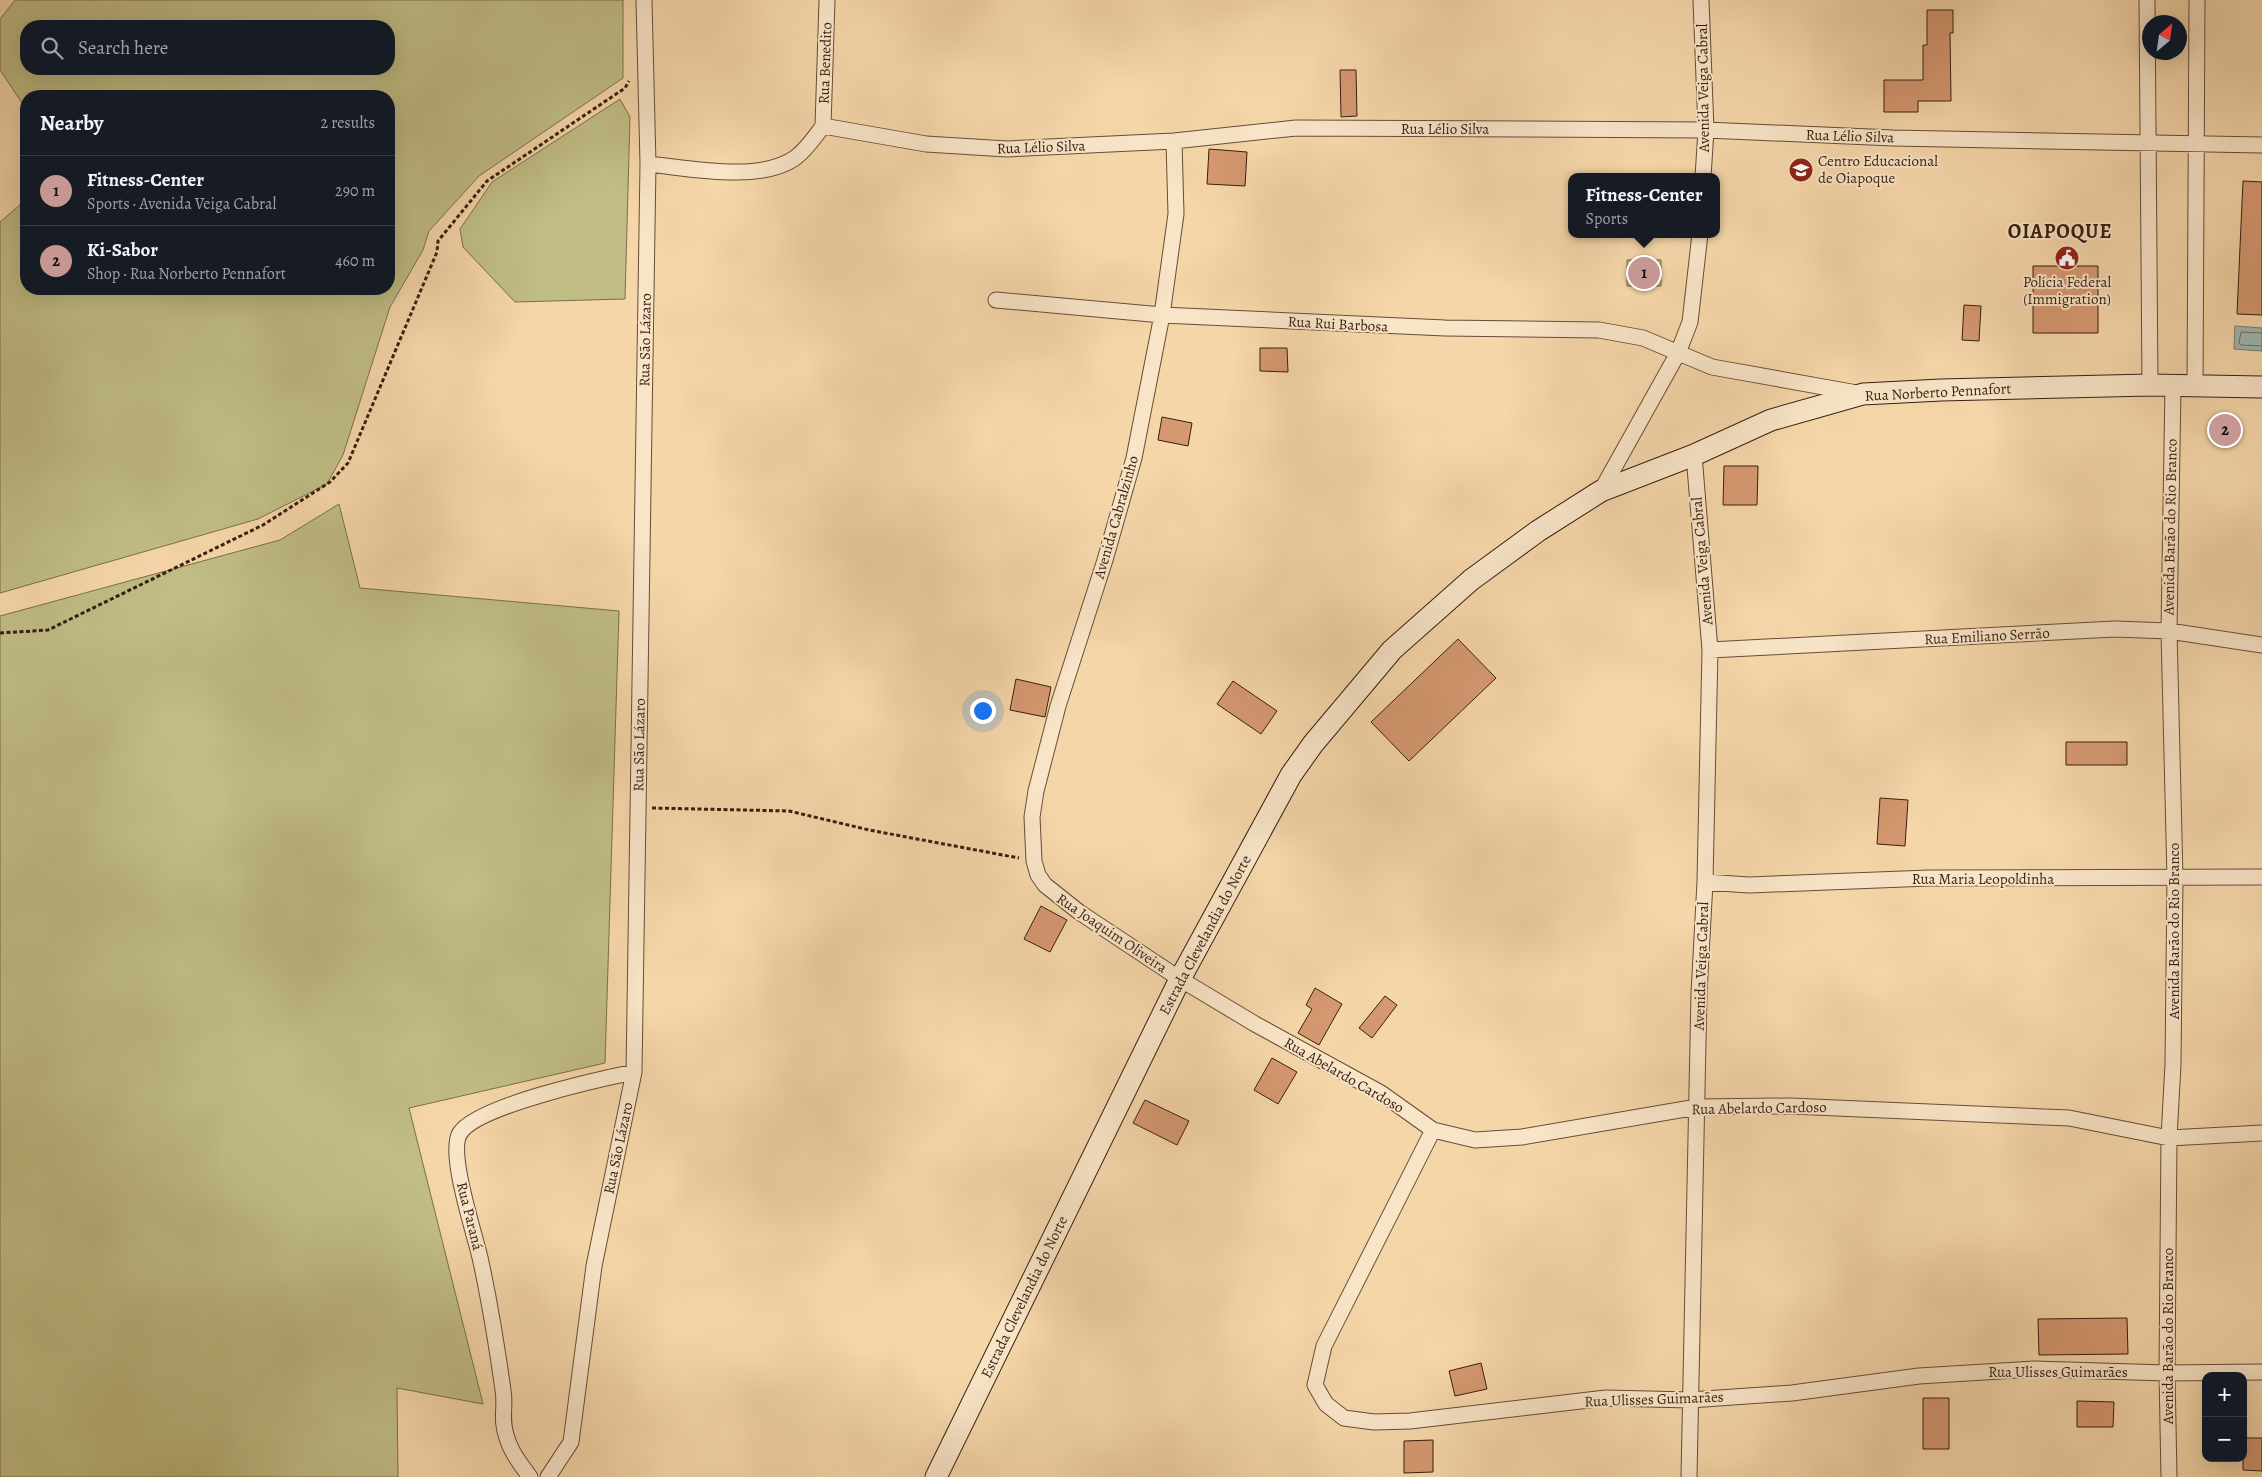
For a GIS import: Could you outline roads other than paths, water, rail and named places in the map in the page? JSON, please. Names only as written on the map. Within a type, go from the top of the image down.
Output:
[{"type":"street","name":"Rua São Lázaro","points":[[548,1477],[571,1442],[594,1266],[634,1072],[648,164],[644,0]]},
{"type":"street","name":"Rua Benedito","points":[[823,126],[827,0]]},
{"type":"street","name":"Avenida Veiga Cabral","points":[[1701,0],[1706,130],[1703,173]]},
{"type":"street","points":[[2147,0],[2150,385]]},
{"type":"street","points":[[2196,386],[2197,0]]},
{"type":"street","name":"Rua Lélio Silva","points":[[823,126],[952,147],[1007,149],[1174,141],[1296,128],[1706,130],[1893,138],[2262,145]]},
{"type":"street","points":[[648,164],[725,172],[770,168],[795,158],[810,145],[823,126]]},
{"type":"street","name":"Avenida Cabralzinho","points":[[1045,886],[1038,875],[1034,861],[1032,817],[1036,791],[1058,706],[1105,560],[1134,458],[1162,315],[1176,214],[1174,141]]},
{"type":"street","points":[[1601,491],[1678,352],[1690,322],[1700,238]]},
{"type":"street","name":"Rua Rui Barbosa","points":[[996,300],[1162,315],[1445,328],[1599,330],[1643,338],[1712,367],[1863,394]]},
{"type":"street","name":"Rua Norberto Pennafort","points":[[1601,491],[1694,455],[1771,420],[1863,394],[1941,390],[2150,385],[2262,387]]},
{"type":"street","name":"Avenida Barão do Rio Branco","points":[[2169,1477],[2167,1373],[2170,1138],[2174,1064],[2175,878],[2169,631],[2173,386]]},
{"type":"street","name":"Avenida Veiga Cabral","points":[[1690,1477],[1699,993],[1710,650],[1694,455]]},
{"type":"street","name":"Estrada Clevelandia do Norte","points":[[936,1477],[1180,979],[1291,776],[1313,744],[1349,699],[1392,650],[1471,580],[1538,531],[1601,491]]},
{"type":"street","name":"Rua Emiliano Serrão","points":[[1710,650],[2115,629],[2169,631],[2262,645]]},
{"type":"street","name":"Rua Maria Leopoldinha","points":[[1704,882],[1749,885],[1929,878],[2262,877]]},
{"type":"street","name":"Rua Joaquim Oliveira","points":[[1045,886],[1079,912],[1180,979]]},
{"type":"street","name":"Rua Abelardo Cardoso","points":[[1180,979],[1255,1024],[1381,1093],[1434,1130],[1475,1140],[1522,1137],[1697,1107],[1790,1106],[2068,1118],[2170,1138],[2262,1133]]},
{"type":"street","name":"Rua Paraná","points":[[530,1477],[507,1440],[502,1419],[504,1392],[480,1258],[462,1191],[458,1152],[459,1134],[469,1122],[525,1100],[582,1083],[634,1072]]},
{"type":"street","name":"Rua Ulisses Guimarães","points":[[1434,1130],[1324,1346],[1315,1385],[1326,1404],[1344,1418],[1374,1422],[1410,1421],[1606,1398],[1690,1400],[1792,1393],[1919,1376],[2034,1369],[2167,1373],[2262,1372]]},
{"type":"water","points":[[2235,326],[2262,328],[2262,351],[2234,349]]},
{"type":"place","name":"Centro Educacional de Oiapoque","points":[[1801,170]]},
{"type":"place","name":"Polícia Federal (Immigration)","points":[[2067,258]]},
{"type":"place","name":"Fitness-Center","points":[[1644,273]]},
{"type":"place","name":"Ki-Sabor","points":[[2225,430]]},
{"type":"district","name":"OIAPOQUE","points":[[2060,231]]}]
